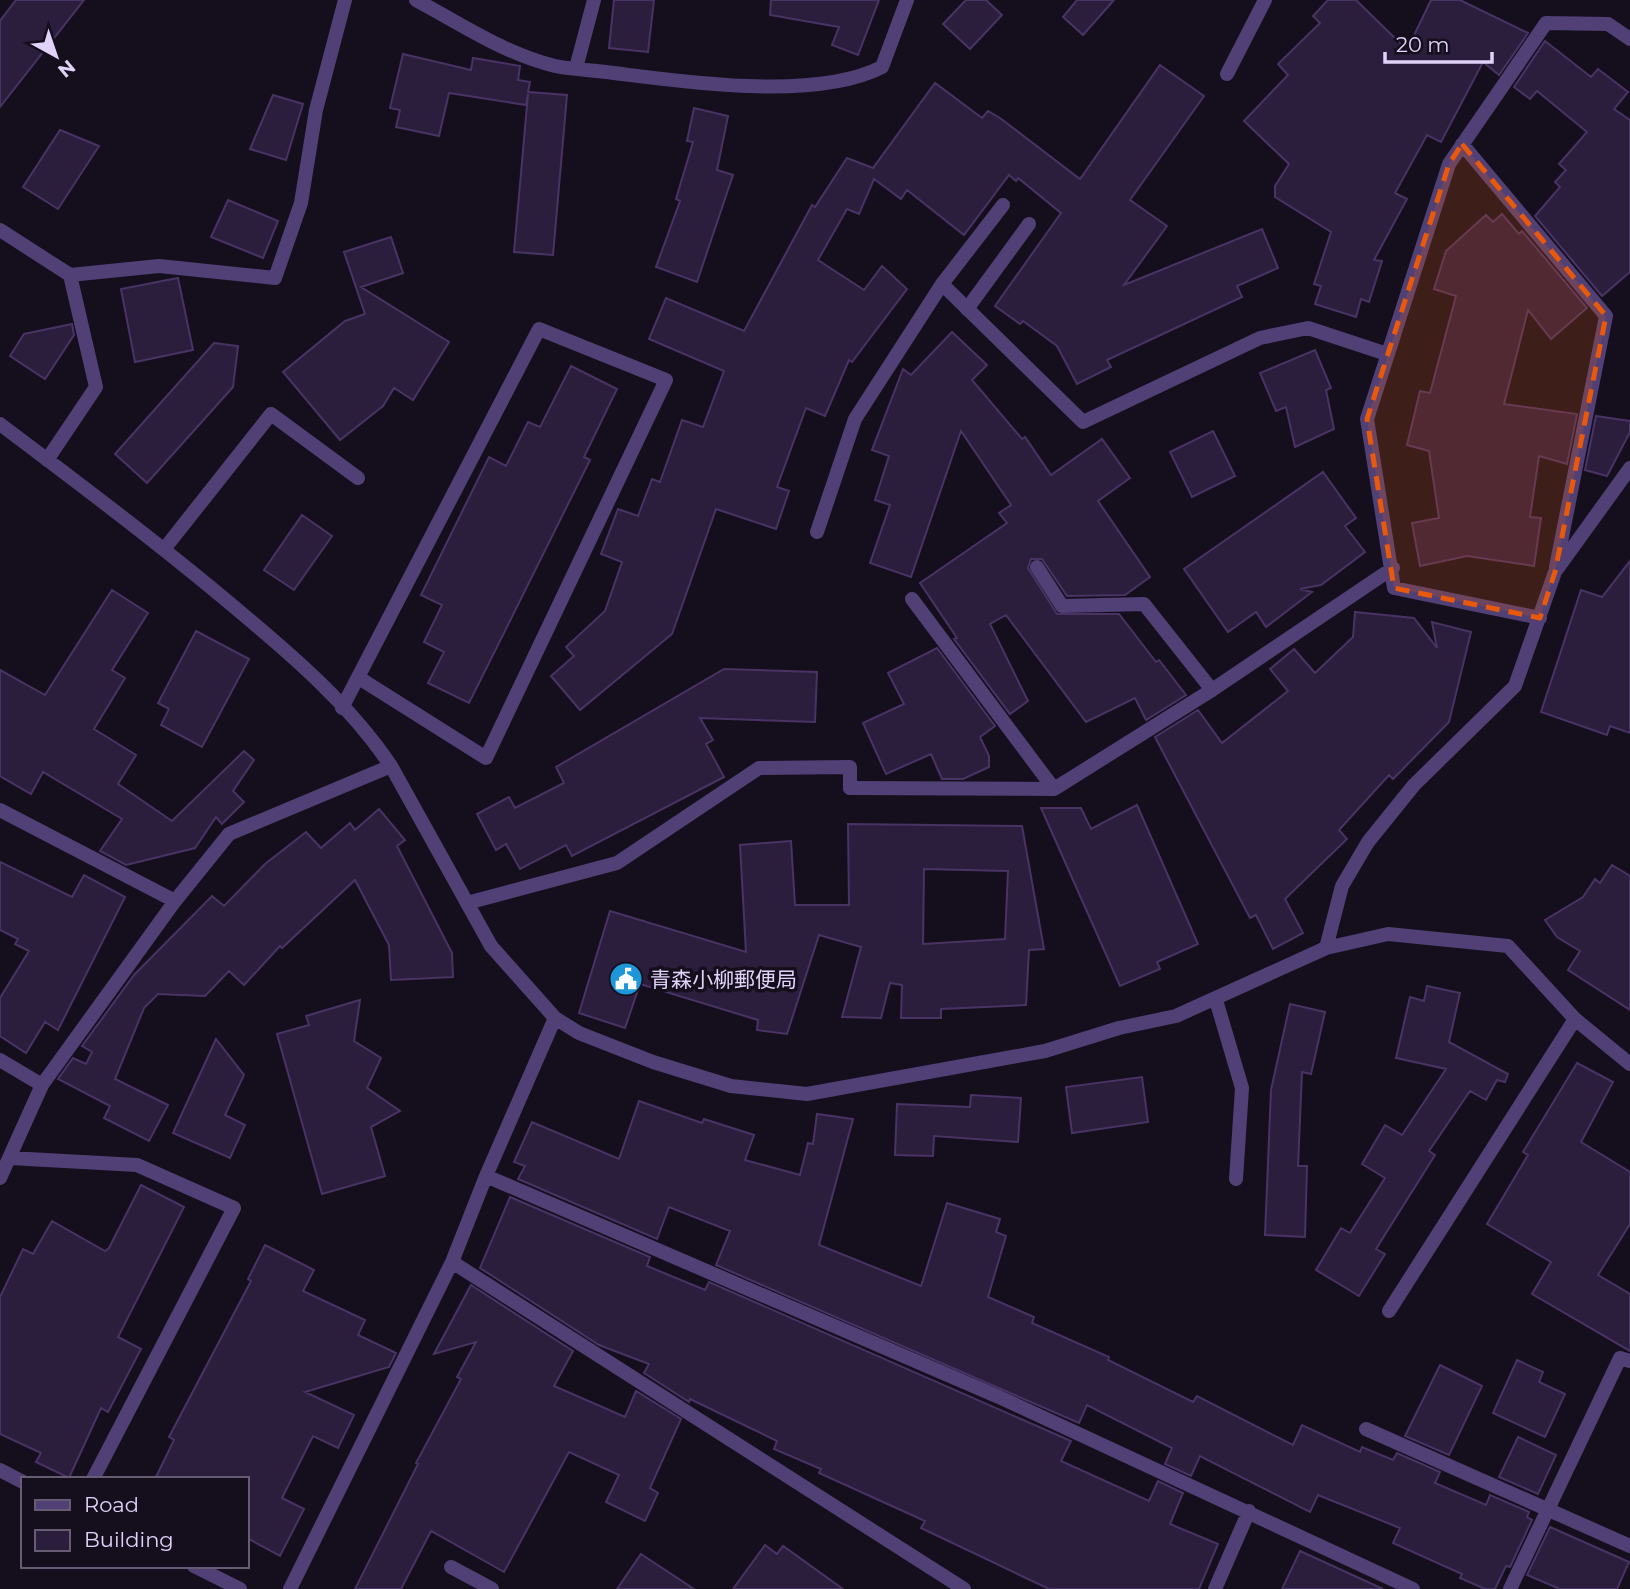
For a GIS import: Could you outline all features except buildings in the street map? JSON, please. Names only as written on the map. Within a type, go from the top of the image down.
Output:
[{"type":"street","points":[[0,230],[70,275],[159,266],[275,278],[301,203],[316,110],[345,0]]},
{"type":"street","points":[[416,0],[495,44],[556,66],[654,78],[790,87],[862,78],[882,68],[906,0]]},
{"type":"street","points":[[576,68],[594,0]]},
{"type":"street","points":[[1227,74],[1265,0]]},
{"type":"street","points":[[1540,618],[1394,588],[1393,568],[1367,419],[1449,164],[1546,23],[1608,24],[1630,39]]},
{"type":"street","points":[[1326,948],[1342,886],[1368,842],[1414,785],[1516,686],[1555,572],[1606,316],[1462,145]]},
{"type":"street","points":[[817,532],[855,419],[942,284],[1003,205]]},
{"type":"street","points":[[967,309],[1029,224]]},
{"type":"street","points":[[47,460],[96,387],[70,275]]},
{"type":"street","points":[[942,284],[1083,422],[1260,338],[1308,328],[1387,354]]},
{"type":"street","points":[[342,708],[539,329],[666,380],[486,758],[359,678]]},
{"type":"street","points":[[164,548],[271,414],[358,478]]},
{"type":"street","points":[[0,424],[164,548],[306,668],[391,766],[491,946],[555,1018],[579,1033],[653,1062],[731,1086],[807,1094],[1045,1051],[1119,1028],[1176,1016],[1326,948],[1388,934],[1508,946],[1575,1019],[1630,1064]]},
{"type":"street","points":[[1555,572],[1630,468]]},
{"type":"street","points":[[1037,567],[1062,606],[1144,604],[1212,690]]},
{"type":"street","points":[[467,903],[617,863],[759,768],[850,767],[850,788],[1054,789],[1212,690],[1393,568]]},
{"type":"street","points":[[912,599],[1054,789]]},
{"type":"street","points":[[0,1178],[42,1085],[175,901],[229,834],[391,766]]},
{"type":"street","points":[[0,810],[175,901]]},
{"type":"street","points":[[1216,1000],[1242,1088],[1236,1180]]},
{"type":"street","points":[[290,1589],[452,1262],[486,1176],[555,1018]]},
{"type":"street","points":[[1389,1311],[1575,1019]]},
{"type":"street","points":[[0,1060],[42,1085]]},
{"type":"street","points":[[10,1158],[138,1165],[234,1208],[94,1477]]},
{"type":"street","points":[[486,1176],[999,1397],[1249,1511],[1409,1588]]},
{"type":"street","points":[[452,1262],[964,1589]]},
{"type":"street","points":[[1510,1589],[1620,1358],[1630,1360]]},
{"type":"street","points":[[1366,1429],[1630,1546]]},
{"type":"street","points":[[0,1471],[21,1481]]},
{"type":"street","points":[[1215,1589],[1249,1511]]},
{"type":"street","points":[[452,1567],[492,1589]]},
{"type":"street","points":[[198,1568],[240,1589]]},
{"type":"highlighted area","points":[[1462,144],[1606,316],[1555,572],[1540,618],[1394,588],[1367,419],[1449,164]]},
{"type":"place","name":"青森小柳郵便局","points":[[626,979]]}]
